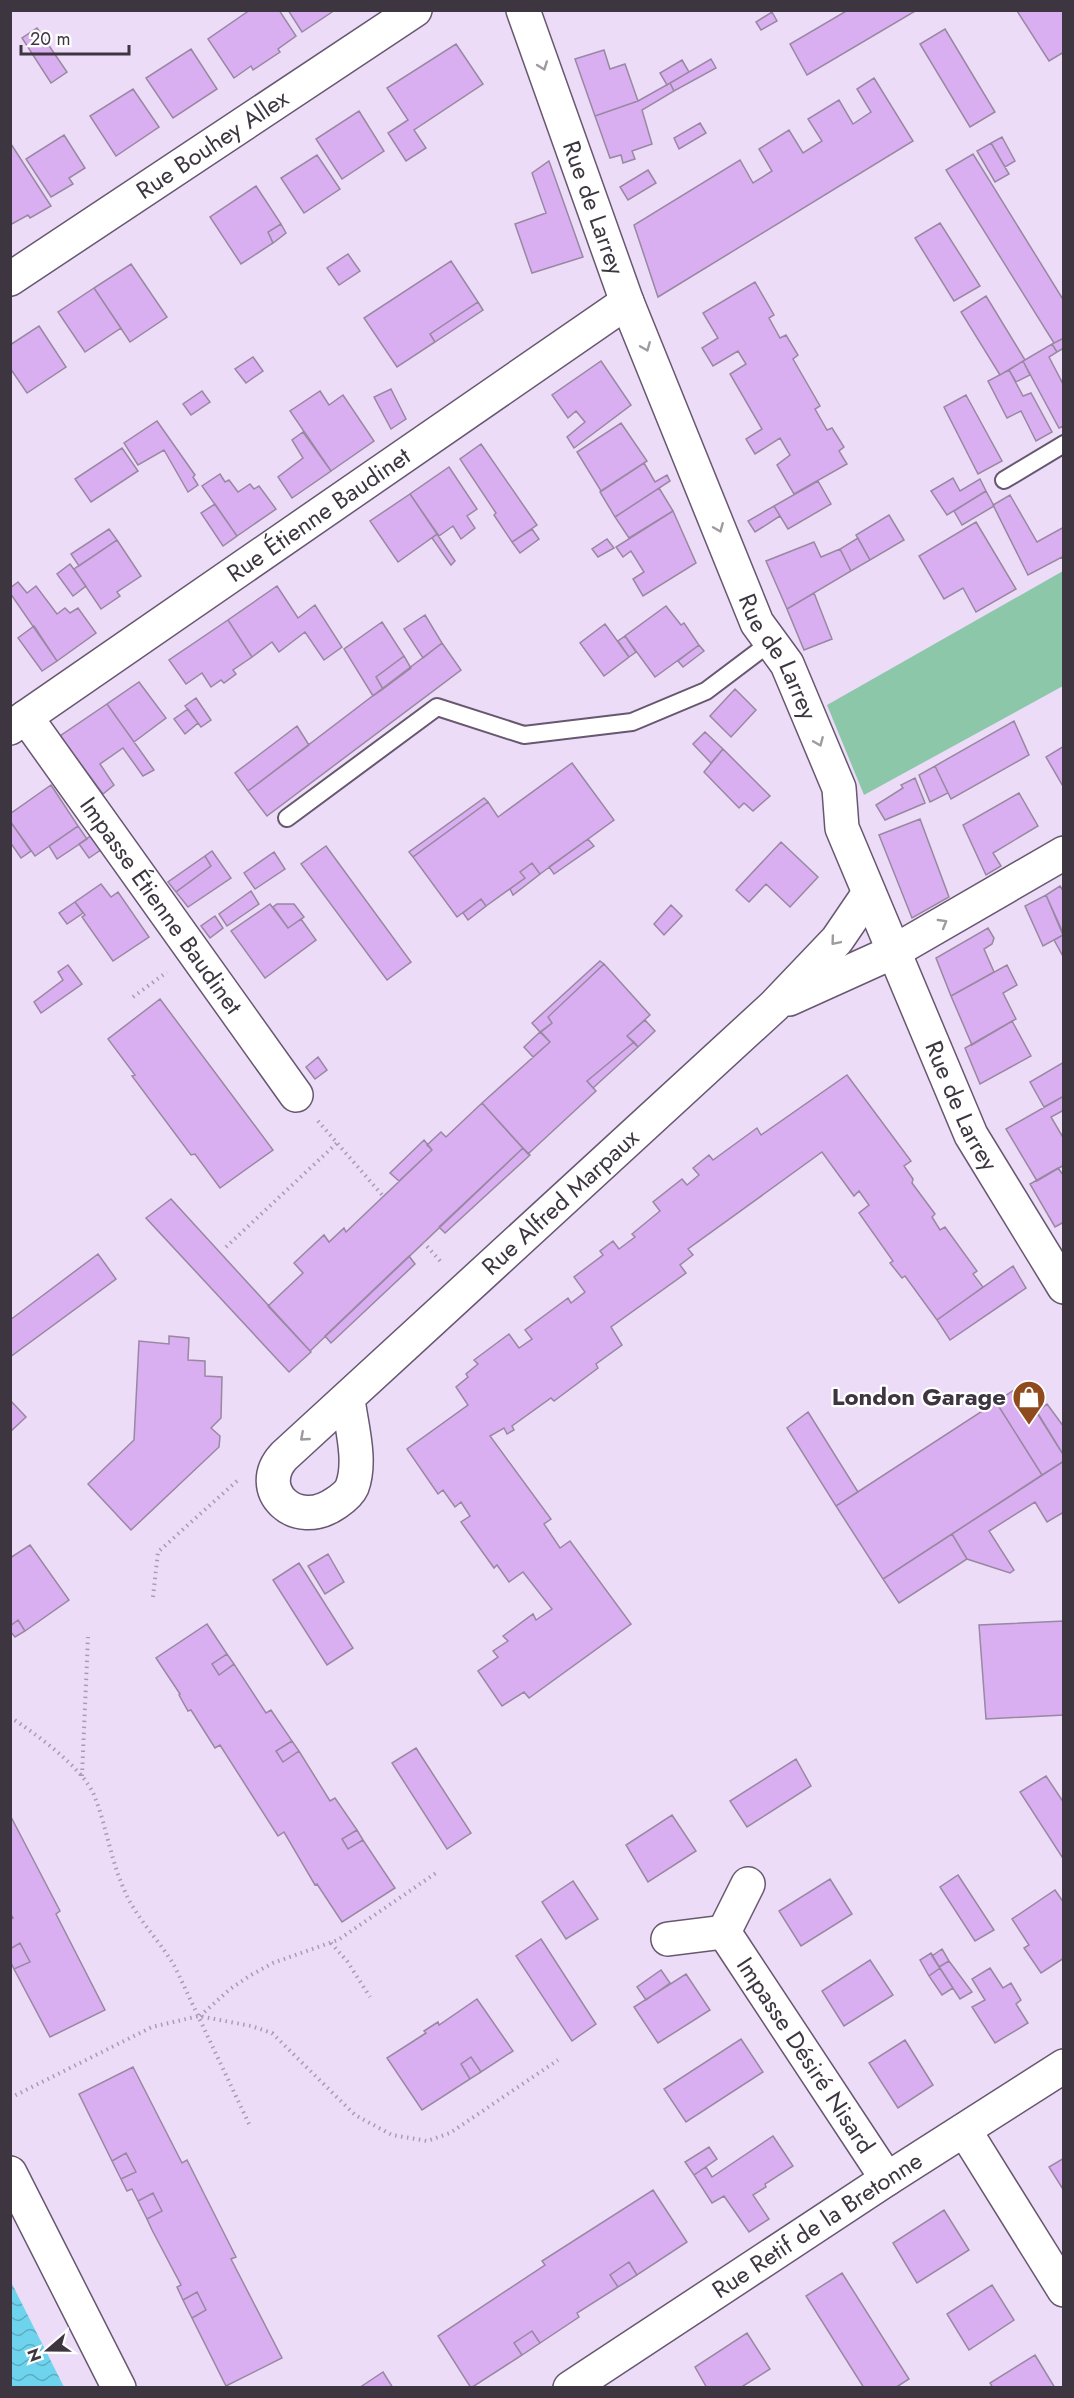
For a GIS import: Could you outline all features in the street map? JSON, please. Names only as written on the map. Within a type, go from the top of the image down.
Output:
[{"type":"street","name":"Rue Bouhey Allex","points":[[10,279],[415,10]]},
{"type":"street","name":"Rue de Larrey","points":[[523,10],[627,302],[757,623],[786,664],[839,788],[843,828],[892,952],[971,1135],[1064,1287]]},
{"type":"street","name":"Rue Étienne Baudinet","points":[[18,723],[627,302]]},
{"type":"street","name":"Impasse Étienne Baudinet","points":[[18,723],[192,952],[296,1095]]},
{"type":"street","name":"Rue Alfred Marpaux","points":[[774,1006],[892,952],[1064,853]]},
{"type":"street","name":"Rue Alfred Marpaux","points":[[276,1465],[774,1006],[837,940],[869,893]]},
{"type":"street","points":[[276,1465],[273,1472],[276,1491],[280,1499],[296,1512],[316,1513],[346,1496],[352,1488],[356,1460],[348,1399]]},
{"type":"street","name":"Impasse Désiré Nisard","points":[[724,1932],[748,1884]]},
{"type":"street","name":"Impasse Désiré Nisard","points":[[668,1939],[724,1932]]},
{"type":"street","name":"Impasse Désiré Nisard","points":[[724,1932],[887,2179]]},
{"type":"street","name":"Rue Retif de la Bretonne","points":[[570,2388],[887,2179],[1064,2066]]},
{"type":"street","points":[[965,2131],[1064,2290]]},
{"type":"street","points":[[10,2173],[119,2388]]},
{"type":"lane","points":[[1004,480],[1064,444]]},
{"type":"lane","points":[[287,818],[437,707],[524,735],[632,722],[706,691],[771,642]]},
{"type":"path","points":[[133,997],[163,975]]},
{"type":"path","points":[[296,1095],[383,1196]]},
{"type":"path","points":[[226,1247],[338,1143]]},
{"type":"path","points":[[153,1597],[158,1552],[239,1479],[276,1465]]},
{"type":"path","points":[[82,1776],[88,1637]]},
{"type":"path","points":[[10,1717],[66,1760],[82,1776],[93,1794],[123,1888],[137,1916],[166,1952],[199,2016],[250,2126]]},
{"type":"path","points":[[199,2016],[230,1989],[251,1975],[273,1964],[331,1943],[436,1873]]},
{"type":"path","points":[[331,1943],[347,1960],[370,1997]]},
{"type":"path","points":[[10,2097],[152,2027],[199,2016],[251,2026],[272,2033],[355,2115],[380,2130],[414,2140],[427,2141],[440,2139],[450,2133],[558,2060]]},
{"type":"green space","points":[[1063,571],[1063,686],[864,795],[827,705]]},
{"type":"water","points":[[10,2280],[64,2387],[11,2387]]},
{"type":"building","points":[[250,10],[279,10],[296,36],[278,49],[280,52],[253,70],[251,66],[234,78],[208,39]]},
{"type":"building","points":[[288,10],[335,10],[302,32]]},
{"type":"building","points":[[848,10],[917,10],[807,75],[790,44]]},
{"type":"building","points":[[1064,10],[1064,52],[1049,61],[1017,11]]},
{"type":"building","points":[[772,12],[777,21],[761,30],[756,22]]},
{"type":"building","points":[[37,28],[67,72],[51,83],[22,38]]},
{"type":"building","points":[[945,29],[995,112],[970,127],[920,44]]},
{"type":"building","points":[[456,44],[483,84],[414,130],[426,148],[406,161],[388,133],[408,120],[387,88]]},
{"type":"building","points":[[191,49],[217,89],[173,118],[146,78]]},
{"type":"building","points":[[604,50],[610,69],[625,64],[638,101],[595,116],[575,59]]},
{"type":"building","points":[[711,59],[716,68],[674,91],[670,83]]},
{"type":"building","points":[[682,60],[689,72],[667,85],[660,73]]},
{"type":"building","points":[[874,78],[913,141],[658,297],[634,225],[740,160],[753,183],[772,171],[759,149],[789,130],[803,153],[822,141],[808,119],[839,100],[853,124],[871,112],[857,89]]},
{"type":"building","points":[[670,83],[674,91],[642,110],[652,144],[632,151],[635,159],[623,163],[621,155],[610,158],[595,116],[638,101]]},
{"type":"building","points":[[133,89],[159,127],[116,156],[90,116]]},
{"type":"building","points":[[359,111],[384,151],[342,179],[316,139]]},
{"type":"building","points":[[700,123],[706,133],[679,149],[674,138]]},
{"type":"building","points":[[64,135],[85,168],[69,178],[73,184],[51,197],[26,159]]},
{"type":"building","points":[[1002,137],[1015,161],[1005,167],[991,143]]},
{"type":"building","points":[[991,143],[1009,174],[995,182],[977,151]]},
{"type":"building","points":[[11,144],[51,206],[30,218],[28,215],[10,225]]},
{"type":"building","points":[[973,154],[1064,301],[1064,338],[1054,343],[946,170]]},
{"type":"building","points":[[317,155],[340,189],[304,213],[281,178]]},
{"type":"building","points":[[549,161],[583,257],[532,273],[515,224],[546,213],[532,173]]},
{"type":"building","points":[[648,170],[656,183],[628,200],[620,187]]},
{"type":"building","points":[[256,186],[281,224],[268,232],[273,243],[241,264],[210,217]]},
{"type":"building","points":[[940,223],[980,286],[954,301],[915,238]]},
{"type":"building","points":[[281,224],[286,233],[273,243],[268,232]]},
{"type":"building","points":[[348,254],[360,271],[339,285],[327,268]]},
{"type":"building","points":[[451,261],[478,302],[430,334],[435,342],[397,367],[364,318]]},
{"type":"building","points":[[131,264],[167,317],[130,342],[94,288]]},
{"type":"building","points":[[755,282],[774,315],[769,318],[780,338],[786,335],[798,355],[793,359],[820,406],[815,409],[827,430],[832,428],[844,447],[839,451],[847,464],[794,494],[777,465],[790,455],[780,438],[755,454],[746,439],[762,429],[730,374],[746,364],[738,351],[713,366],[702,348],[718,338],[703,313]]},
{"type":"building","points":[[94,288],[121,328],[85,352],[58,312]]},
{"type":"building","points":[[986,296],[1025,360],[1000,375],[961,312]]},
{"type":"building","points":[[478,302],[483,310],[435,342],[430,334]]},
{"type":"building","points":[[39,326],[66,367],[27,393],[10,368],[10,345]]},
{"type":"building","points":[[1064,338],[1064,348],[1057,352],[1052,344]]},
{"type":"building","points":[[1052,344],[1057,352],[1049,357],[1064,386],[1064,426],[1059,428],[1023,361]]},
{"type":"building","points":[[253,357],[263,371],[246,383],[235,369]]},
{"type":"building","points":[[601,361],[631,405],[574,448],[567,437],[585,422],[576,411],[568,418],[552,395]]},
{"type":"building","points":[[1023,361],[1030,375],[1016,382],[1009,370]]},
{"type":"building","points":[[1009,370],[1023,396],[1031,393],[1052,432],[1036,441],[1021,411],[1007,418],[988,381]]},
{"type":"building","points":[[391,389],[406,419],[391,429],[374,397]]},
{"type":"building","points":[[202,391],[210,402],[191,415],[183,404]]},
{"type":"building","points":[[320,391],[329,405],[343,395],[374,441],[331,471],[290,411]]},
{"type":"building","points":[[966,395],[1002,461],[978,474],[944,407]]},
{"type":"building","points":[[157,421],[195,475],[193,477],[198,485],[188,492],[164,450],[138,465],[124,443]]},
{"type":"building","points":[[621,423],[647,461],[601,491],[577,452]]},
{"type":"building","points":[[303,432],[331,471],[292,498],[278,477],[303,458],[292,440]]},
{"type":"building","points":[[481,444],[537,525],[512,542],[494,515],[496,513],[460,459]]},
{"type":"building","points":[[122,448],[138,471],[91,502],[75,479]]},
{"type":"building","points":[[644,463],[655,482],[667,475],[670,481],[615,517],[600,492]]},
{"type":"building","points":[[449,467],[477,509],[467,516],[475,528],[461,539],[453,526],[439,536],[410,494]]},
{"type":"building","points":[[220,474],[225,482],[229,480],[238,492],[250,484],[254,489],[259,486],[276,509],[237,536],[202,486]]},
{"type":"building","points":[[953,478],[960,491],[980,479],[986,491],[947,515],[931,491]]},
{"type":"building","points":[[818,481],[831,504],[788,529],[774,506]]},
{"type":"building","points":[[659,488],[673,511],[629,538],[615,517]]},
{"type":"building","points":[[986,491],[994,506],[962,525],[954,511]]},
{"type":"building","points":[[410,494],[437,534],[398,562],[370,521]]},
{"type":"building","points":[[1010,495],[1037,542],[1064,527],[1064,561],[1062,557],[1028,575],[993,505]]},
{"type":"building","points":[[215,504],[237,536],[223,546],[201,513]]},
{"type":"building","points":[[774,506],[780,516],[755,532],[748,521]]},
{"type":"building","points":[[673,511],[696,563],[643,596],[633,579],[644,572],[631,551],[623,557],[616,547]]},
{"type":"building","points":[[889,515],[904,540],[870,560],[856,535]]},
{"type":"building","points":[[976,522],[1016,589],[976,612],[963,588],[944,599],[919,556]]},
{"type":"building","points":[[109,529],[117,540],[79,566],[71,554]]},
{"type":"building","points":[[532,529],[539,539],[520,553],[512,542]]},
{"type":"building","points":[[437,534],[455,561],[451,565],[432,538]]},
{"type":"building","points":[[858,538],[870,560],[851,571],[840,549]]},
{"type":"building","points":[[607,539],[614,548],[598,557],[592,549]]},
{"type":"building","points":[[117,540],[141,576],[117,592],[120,596],[101,609],[74,569]]},
{"type":"building","points":[[814,542],[821,557],[840,549],[851,571],[787,609],[766,561]]},
{"type":"building","points":[[70,564],[86,586],[73,596],[57,574]]},
{"type":"building","points":[[18,582],[27,593],[36,586],[57,614],[65,608],[70,613],[78,608],[96,633],[57,661],[10,593],[10,588]]},
{"type":"building","points":[[277,586],[298,618],[315,605],[342,647],[324,660],[305,632],[279,652],[272,642],[252,657],[228,620]]},
{"type":"building","points":[[814,593],[832,639],[804,650],[787,609]]},
{"type":"building","points":[[666,606],[681,625],[684,623],[699,645],[655,677],[625,636]]},
{"type":"building","points":[[425,615],[442,643],[423,658],[404,629]]},
{"type":"building","points":[[228,620],[252,657],[233,670],[236,674],[224,683],[221,680],[211,687],[202,673],[186,684],[169,660]]},
{"type":"building","points":[[382,622],[404,656],[376,677],[383,689],[373,696],[344,649]]},
{"type":"building","points":[[605,624],[629,657],[604,676],[580,643]]},
{"type":"building","points":[[34,626],[57,661],[42,671],[18,638]]},
{"type":"building","points":[[625,636],[636,652],[629,657],[618,641]]},
{"type":"building","points":[[442,643],[461,670],[267,816],[248,791]]},
{"type":"building","points":[[699,645],[704,651],[683,667],[678,661]]},
{"type":"building","points":[[404,656],[411,668],[383,689],[376,677]]},
{"type":"building","points":[[139,682],[166,718],[134,742],[107,704]]},
{"type":"building","points":[[735,689],[756,710],[731,737],[710,716]]},
{"type":"building","points":[[196,698],[211,720],[201,727],[185,706]]},
{"type":"building","points":[[107,704],[154,770],[143,776],[123,748],[100,764],[114,785],[103,794],[60,736]]},
{"type":"building","points":[[188,709],[198,723],[185,734],[174,719]]},
{"type":"building","points":[[1014,721],[1029,755],[951,799],[935,766]]},
{"type":"building","points":[[297,726],[309,745],[248,791],[235,773]]},
{"type":"building","points":[[705,732],[723,749],[711,763],[693,744]]},
{"type":"building","points":[[1064,746],[1064,788],[1046,757]]},
{"type":"building","points":[[723,749],[770,796],[753,811],[744,803],[739,808],[704,772]]},
{"type":"building","points":[[572,763],[614,820],[540,874],[532,863],[520,872],[525,878],[486,906],[481,899],[457,917],[413,857],[488,802],[498,817]]},
{"type":"building","points":[[935,766],[948,793],[930,802],[919,775]]},
{"type":"building","points":[[915,778],[925,803],[885,820],[876,805],[903,788],[901,785]]},
{"type":"building","points":[[51,785],[78,826],[35,856],[10,821],[10,814]]},
{"type":"building","points":[[1019,793],[1038,826],[993,853],[1001,866],[986,875],[963,825]]},
{"type":"building","points":[[484,798],[488,802],[413,857],[409,852]]},
{"type":"building","points":[[920,819],[949,897],[912,918],[879,835]]},
{"type":"building","points":[[10,821],[31,851],[21,858],[10,842]]},
{"type":"building","points":[[78,826],[87,839],[57,859],[49,846]]},
{"type":"building","points":[[95,833],[105,847],[89,858],[79,844]]},
{"type":"building","points":[[588,839],[594,846],[554,874],[549,867]]},
{"type":"building","points":[[781,842],[818,877],[790,907],[766,884],[749,902],[736,890]]},
{"type":"building","points":[[326,846],[411,962],[387,980],[301,864]]},
{"type":"building","points":[[212,851],[231,878],[188,907],[176,892],[211,866],[205,856]]},
{"type":"building","points":[[274,852],[285,869],[255,889],[244,873]]},
{"type":"building","points":[[205,856],[211,866],[176,892],[168,882]]},
{"type":"building","points":[[532,863],[540,874],[513,895],[510,889],[525,878],[520,872]]},
{"type":"building","points":[[101,884],[111,897],[118,892],[149,937],[113,961],[82,917],[85,915],[75,902]]},
{"type":"building","points":[[1060,886],[1064,892],[1064,935],[1046,895]]},
{"type":"building","points":[[251,891],[259,904],[227,926],[219,914]]},
{"type":"building","points":[[1046,895],[1063,935],[1043,946],[1025,906]]},
{"type":"building","points":[[481,899],[486,906],[468,920],[463,913]]},
{"type":"building","points":[[75,902],[83,913],[67,924],[59,913]]},
{"type":"building","points":[[270,904],[288,928],[301,919],[316,940],[265,978],[231,931]]},
{"type":"building","points":[[277,904],[294,904],[304,917],[288,928],[273,907]]},
{"type":"building","points":[[671,905],[682,916],[664,935],[654,924]]},
{"type":"building","points":[[215,916],[223,928],[210,938],[201,926]]},
{"type":"building","points":[[988,928],[994,938],[992,944],[984,949],[994,972],[951,996],[936,958]]},
{"type":"building","points":[[1064,935],[1064,958],[1054,940]]},
{"type":"building","points":[[600,961],[604,964],[548,1017],[552,1023],[540,1032],[532,1023]]},
{"type":"building","points":[[604,964],[650,1015],[627,1036],[634,1042],[587,1081],[596,1091],[528,1154],[482,1103],[550,1042],[541,1032],[552,1023],[548,1017]]},
{"type":"building","points":[[68,965],[82,984],[41,1013],[34,1002],[63,980],[58,972]]},
{"type":"building","points":[[1007,965],[1017,985],[1003,993],[1016,1019],[972,1045],[951,996]]},
{"type":"building","points":[[160,999],[273,1150],[220,1188],[195,1154],[191,1155],[132,1076],[135,1075],[108,1039]]},
{"type":"building","points":[[645,1020],[655,1031],[638,1047],[627,1036]]},
{"type":"building","points":[[1012,1021],[1031,1056],[980,1084],[965,1048]]},
{"type":"building","points":[[540,1032],[550,1042],[533,1057],[524,1047]]},
{"type":"building","points":[[634,1042],[638,1047],[593,1088],[587,1081]]},
{"type":"building","points":[[318,1057],[327,1070],[315,1079],[306,1067]]},
{"type":"building","points":[[1064,1062],[1064,1096],[1044,1107],[1030,1082]]},
{"type":"building","points":[[847,1075],[911,1161],[904,1166],[913,1179],[912,1183],[935,1214],[932,1217],[940,1230],[945,1227],[977,1271],[973,1274],[983,1287],[937,1320],[905,1276],[902,1278],[890,1263],[893,1261],[859,1213],[869,1205],[859,1191],[854,1196],[822,1152],[688,1249],[693,1255],[680,1265],[686,1273],[611,1327],[622,1345],[596,1364],[598,1368],[554,1401],[551,1398],[512,1426],[514,1430],[507,1434],[504,1428],[490,1436],[551,1519],[544,1524],[560,1548],[570,1541],[631,1624],[529,1698],[524,1692],[502,1706],[478,1671],[498,1657],[493,1651],[508,1641],[503,1636],[533,1614],[536,1620],[552,1609],[523,1572],[509,1582],[497,1565],[494,1568],[461,1522],[470,1516],[461,1502],[455,1507],[443,1490],[438,1494],[407,1449],[468,1405],[456,1387],[478,1364],[474,1360],[509,1334],[519,1348],[532,1339],[525,1330],[568,1298],[571,1303],[585,1292],[574,1277],[603,1255],[600,1251],[613,1241],[619,1249],[635,1237],[632,1234],[660,1211],[653,1202],[682,1179],[687,1185],[699,1175],[693,1168],[709,1155],[713,1160],[757,1128],[761,1135]]},
{"type":"building","points":[[1064,1096],[1064,1110],[1051,1117],[1064,1139],[1064,1165],[1037,1181],[1006,1129]]},
{"type":"building","points":[[482,1103],[523,1148],[310,1351],[268,1306],[303,1273],[294,1263],[324,1235],[329,1242],[344,1228],[346,1232],[432,1150],[427,1145],[441,1132],[446,1137]]},
{"type":"building","points":[[424,1140],[432,1150],[399,1181],[390,1173]]},
{"type":"building","points":[[523,1148],[530,1155],[445,1233],[439,1227]]},
{"type":"building","points":[[1058,1168],[1064,1176],[1064,1222],[1055,1227],[1030,1184]]},
{"type":"building","points":[[171,1199],[311,1352],[289,1372],[146,1218]]},
{"type":"building","points":[[98,1254],[116,1279],[10,1357],[10,1320]]},
{"type":"building","points":[[409,1256],[415,1264],[331,1343],[325,1336]]},
{"type":"building","points":[[1013,1266],[1026,1288],[950,1340],[937,1320]]},
{"type":"building","points":[[169,1336],[189,1338],[188,1360],[205,1361],[205,1376],[222,1377],[221,1418],[211,1428],[220,1436],[219,1447],[131,1530],[88,1484],[134,1440],[139,1341],[169,1344]]},
{"type":"building","points":[[1020,1386],[1064,1456],[1064,1461],[1042,1475],[996,1402]]},
{"type":"building","points":[[10,1400],[26,1417],[10,1432]]},
{"type":"building","points":[[996,1402],[1042,1475],[883,1579],[836,1506]]},
{"type":"building","points":[[1047,1404],[1064,1427],[1064,1456],[1037,1412]]},
{"type":"building","points":[[808,1412],[858,1492],[836,1506],[787,1428]]},
{"type":"building","points":[[1064,1461],[1064,1512],[1047,1522],[1035,1502],[989,1531],[1014,1570],[1010,1573],[967,1559],[952,1534]]},
{"type":"building","points":[[952,1534],[967,1559],[899,1603],[883,1579]]},
{"type":"building","points":[[30,1545],[69,1600],[25,1631],[18,1620],[10,1626],[10,1558]]},
{"type":"building","points":[[328,1554],[344,1582],[325,1594],[308,1566]]},
{"type":"building","points":[[299,1563],[353,1648],[327,1665],[273,1580]]},
{"type":"building","points":[[18,1620],[25,1631],[15,1637],[10,1631],[10,1626]]},
{"type":"building","points":[[1064,1621],[1064,1715],[986,1719],[979,1625]]},
{"type":"building","points":[[207,1624],[227,1654],[212,1664],[219,1675],[234,1664],[266,1713],[271,1710],[292,1741],[276,1751],[283,1762],[299,1751],[330,1801],[335,1798],[357,1830],[342,1839],[348,1849],[363,1840],[395,1888],[342,1922],[317,1884],[315,1885],[284,1832],[278,1836],[220,1745],[215,1748],[191,1710],[188,1711],[180,1694],[156,1658]]},
{"type":"building","points":[[227,1654],[234,1664],[219,1675],[212,1664]]},
{"type":"building","points":[[292,1741],[299,1751],[283,1762],[276,1751]]},
{"type":"building","points":[[416,1748],[471,1833],[447,1849],[392,1763]]},
{"type":"building","points":[[796,1759],[811,1786],[747,1827],[730,1801]]},
{"type":"building","points":[[1046,1776],[1064,1803],[1064,1860],[1020,1792]]},
{"type":"building","points":[[10,1815],[60,1911],[56,1914],[105,2010],[50,2037],[14,1969],[30,1962],[20,1943],[10,1949],[10,1920],[13,1918],[10,1913]]},
{"type":"building","points":[[672,1815],[696,1851],[648,1882],[626,1845]]},
{"type":"building","points":[[357,1830],[363,1840],[348,1849],[342,1839]]},
{"type":"building","points":[[958,1875],[994,1930],[975,1941],[940,1887]]},
{"type":"building","points":[[830,1879],[852,1914],[801,1946],[779,1911]]},
{"type":"building","points":[[573,1881],[598,1919],[566,1939],[542,1902]]},
{"type":"building","points":[[1055,1890],[1064,1903],[1064,1958],[1041,1973],[1024,1948],[1029,1945],[1012,1919]]},
{"type":"building","points":[[541,1939],[596,2024],[572,2041],[516,1956]]},
{"type":"building","points":[[20,1943],[30,1962],[14,1969],[10,1961],[10,1949]]},
{"type":"building","points":[[942,1949],[949,1961],[939,1967],[932,1956]]},
{"type":"building","points":[[931,1953],[940,1968],[929,1976],[920,1960]]},
{"type":"building","points":[[870,1960],[893,1995],[844,2026],[822,1991]]},
{"type":"building","points":[[949,1961],[972,1992],[960,1999],[939,1967]]},
{"type":"building","points":[[940,1968],[953,1988],[942,1995],[929,1976]]},
{"type":"building","points":[[990,1968],[1003,1988],[1011,1983],[1021,2000],[1016,2004],[1028,2023],[995,2043],[972,2007],[985,2000],[972,1979]]},
{"type":"building","points":[[661,1970],[670,1983],[646,2000],[637,1987]]},
{"type":"building","points":[[686,1974],[710,2010],[658,2043],[634,2007]]},
{"type":"building","points":[[477,1999],[513,2051],[481,2072],[471,2057],[461,2064],[470,2079],[422,2110],[387,2058],[426,2033],[424,2031],[438,2022],[439,2025]]},
{"type":"building","points":[[741,2039],[763,2072],[686,2122],[664,2089]]},
{"type":"building","points":[[905,2040],[933,2085],[898,2108],[869,2063]]},
{"type":"building","points":[[471,2057],[481,2072],[470,2079],[461,2064]]},
{"type":"building","points":[[133,2067],[182,2163],[187,2160],[236,2257],[231,2259],[282,2358],[226,2386],[192,2318],[206,2310],[197,2292],[183,2300],[177,2287],[181,2285],[147,2219],[162,2211],[153,2193],[138,2201],[132,2189],[127,2191],[121,2179],[136,2172],[126,2153],[112,2161],[79,2094]]},
{"type":"building","points":[[773,2136],[793,2166],[765,2184],[766,2187],[753,2195],[769,2219],[749,2232],[724,2196],[712,2203],[694,2175],[706,2167],[712,2177]]},
{"type":"building","points":[[709,2147],[717,2159],[694,2175],[685,2162]]},
{"type":"building","points":[[126,2153],[136,2172],[121,2179],[112,2161]]},
{"type":"building","points":[[1064,2158],[1064,2191],[1049,2167]]},
{"type":"building","points":[[653,2190],[687,2242],[637,2275],[629,2262],[610,2275],[618,2287],[577,2313],[579,2317],[540,2343],[532,2331],[514,2343],[522,2355],[471,2388],[438,2336],[545,2265],[542,2261]]},
{"type":"building","points":[[153,2193],[162,2211],[147,2219],[138,2201]]},
{"type":"building","points":[[944,2210],[969,2250],[917,2283],[893,2243]]},
{"type":"building","points":[[629,2262],[637,2275],[618,2287],[610,2275]]},
{"type":"building","points":[[842,2273],[909,2379],[895,2388],[864,2388],[806,2296]]},
{"type":"building","points":[[992,2285],[1014,2320],[969,2350],[947,2314]]},
{"type":"building","points":[[197,2292],[206,2310],[192,2318],[183,2300]]},
{"type":"building","points":[[532,2331],[540,2343],[522,2355],[514,2343]]},
{"type":"building","points":[[747,2333],[770,2369],[740,2388],[707,2388],[695,2367]]},
{"type":"building","points":[[1035,2355],[1055,2388],[993,2388],[990,2383]]},
{"type":"building","points":[[383,2372],[393,2388],[359,2388]]},
{"type":"place","name":"London Garage","points":[[1029,1426]]}]
